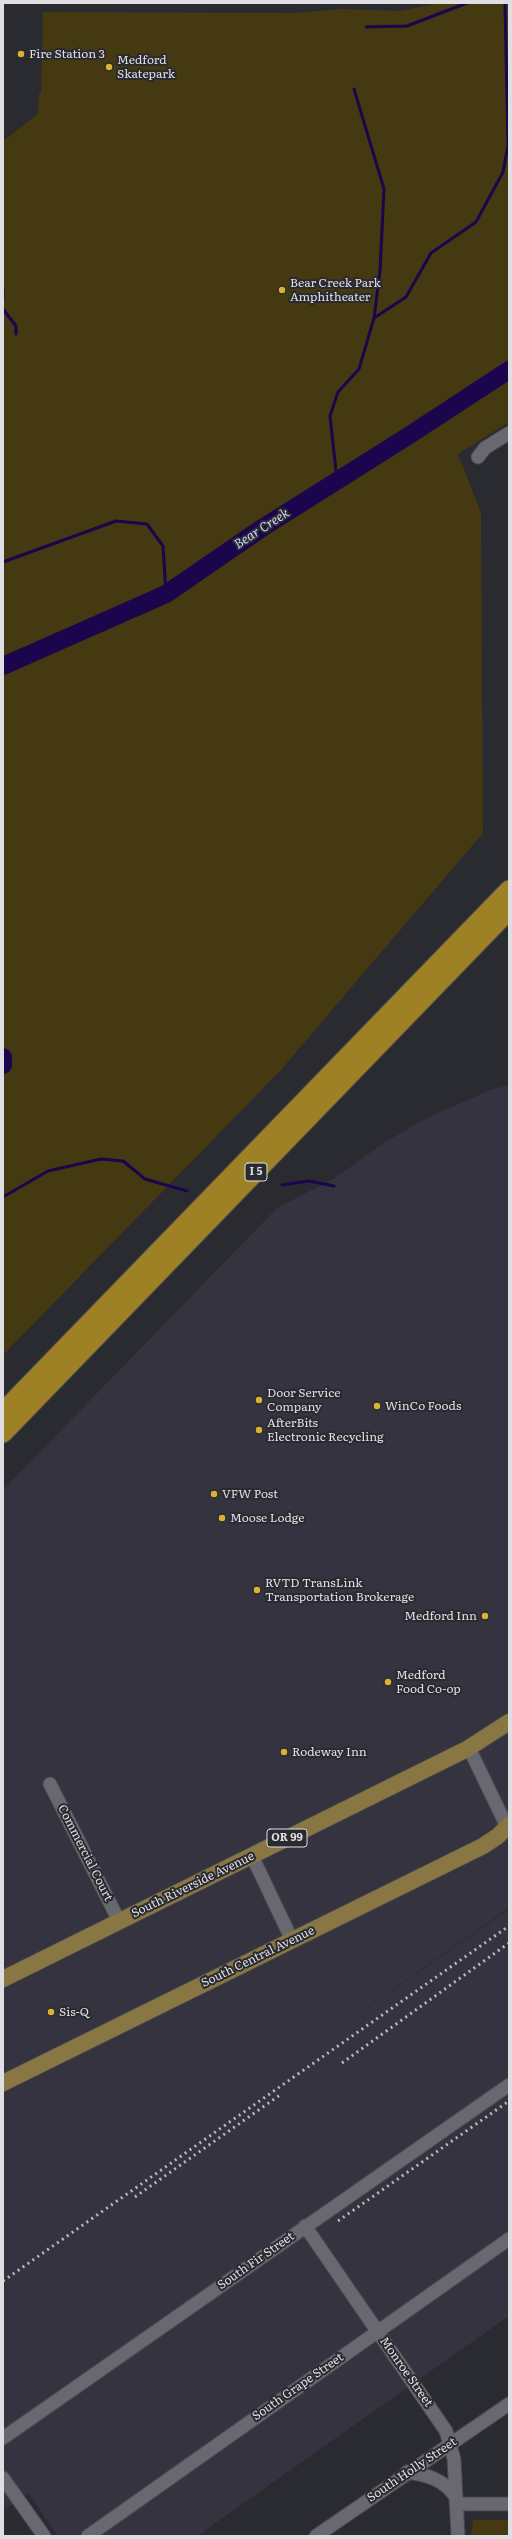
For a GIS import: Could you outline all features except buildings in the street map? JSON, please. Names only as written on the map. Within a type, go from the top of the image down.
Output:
[{"type":"highway","name":"I 5","points":[[3,1412],[509,890]]},
{"type":"highway","name":"I 5","points":[[3,1433],[509,910]]},
{"type":"main road","name":"South Riverside Avenue","points":[[3,1979],[469,1748],[509,1722]]},
{"type":"main road","name":"South Central Avenue","points":[[3,2083],[483,1846],[508,1826]]},
{"type":"street","points":[[478,457],[485,448],[509,433]]},
{"type":"street","points":[[469,1748],[508,1826]]},
{"type":"street","name":"Commercial Court","points":[[50,1784],[120,1921]]},
{"type":"street","points":[[252,1856],[292,1940]]},
{"type":"street","name":"South Fir Street","points":[[3,2438],[509,2085]]},
{"type":"street","name":"Monroe Street","points":[[305,2226],[446,2431],[454,2459],[458,2536]]},
{"type":"street","name":"South Grape Street","points":[[88,2536],[509,2239]]},
{"type":"street","name":"South Holly Street","points":[[316,2536],[407,2472],[451,2445],[509,2404]]},
{"type":"street","points":[[407,2472],[434,2477],[448,2487],[456,2500],[509,2504]]},
{"type":"street","points":[[3,2478],[44,2536]]},
{"type":"shaded area","points":[[438,3],[509,3],[509,422],[458,454],[481,513],[483,833],[280,1071],[3,1355],[3,141],[38,114],[39,94],[41,93],[43,12],[294,13],[341,9],[401,11]]},
{"type":"shaded area","points":[[509,1085],[509,1908],[234,2101],[509,1909],[509,2316],[197,2536],[58,2536],[28,2493],[3,2511],[3,1490],[277,1208],[335,1178],[382,1144],[425,1119],[490,1090]]},
{"type":"shaded area","points":[[473,2520],[509,2520],[509,2536],[471,2536]]},
{"type":"waterway","points":[[366,27],[407,26],[467,3]]},
{"type":"waterway","points":[[374,318],[406,297],[431,253],[476,222],[503,172],[508,145],[505,3]]},
{"type":"waterway","points":[[337,480],[330,416],[338,392],[359,369],[374,318],[380,271],[384,189],[354,89]]},
{"type":"waterway","points":[[3,289],[3,298]]},
{"type":"waterway","points":[[3,309],[16,326],[16,334]]},
{"type":"waterway","name":"Bear Creek","points":[[3,666],[166,594],[262,528],[405,438],[509,370]]},
{"type":"waterway","points":[[3,562],[116,521],[147,524],[163,546],[166,594]]},
{"type":"waterway","name":"Bear Creek","points":[[3,1057],[3,1065]]},
{"type":"waterway","points":[[3,1197],[48,1171],[101,1159],[123,1161],[145,1179],[187,1191]]},
{"type":"waterway","points":[[282,1185],[309,1181],[334,1186]]},
{"type":"railway","points":[[3,2281],[509,1926]]},
{"type":"railway","points":[[342,2063],[509,1943]]},
{"type":"railway","points":[[135,2197],[280,2095]]},
{"type":"railway","points":[[338,2221],[509,2101]]},
{"type":"place","name":"Fire Station 3","points":[[21,54]]},
{"type":"place","name":"Medford Skatepark","points":[[109,67]]},
{"type":"place","name":"Bear Creek Park Amphitheater","points":[[282,290]]},
{"type":"place","name":"Door Service Company","points":[[259,1400]]},
{"type":"place","name":"WinCo Foods","points":[[377,1406]]},
{"type":"place","name":"AfterBits Electronic Recycling","points":[[259,1430]]},
{"type":"place","name":"VFW Post","points":[[214,1494]]},
{"type":"place","name":"Moose Lodge","points":[[222,1518]]},
{"type":"place","name":"RVTD TransLink Transportation Brokerage","points":[[257,1590]]},
{"type":"place","name":"Medford Inn","points":[[485,1616]]},
{"type":"place","name":"Medford Food Co-op","points":[[388,1682]]},
{"type":"place","name":"Rodeway Inn","points":[[284,1752]]},
{"type":"place","name":"Sis-Q","points":[[51,2012]]}]
